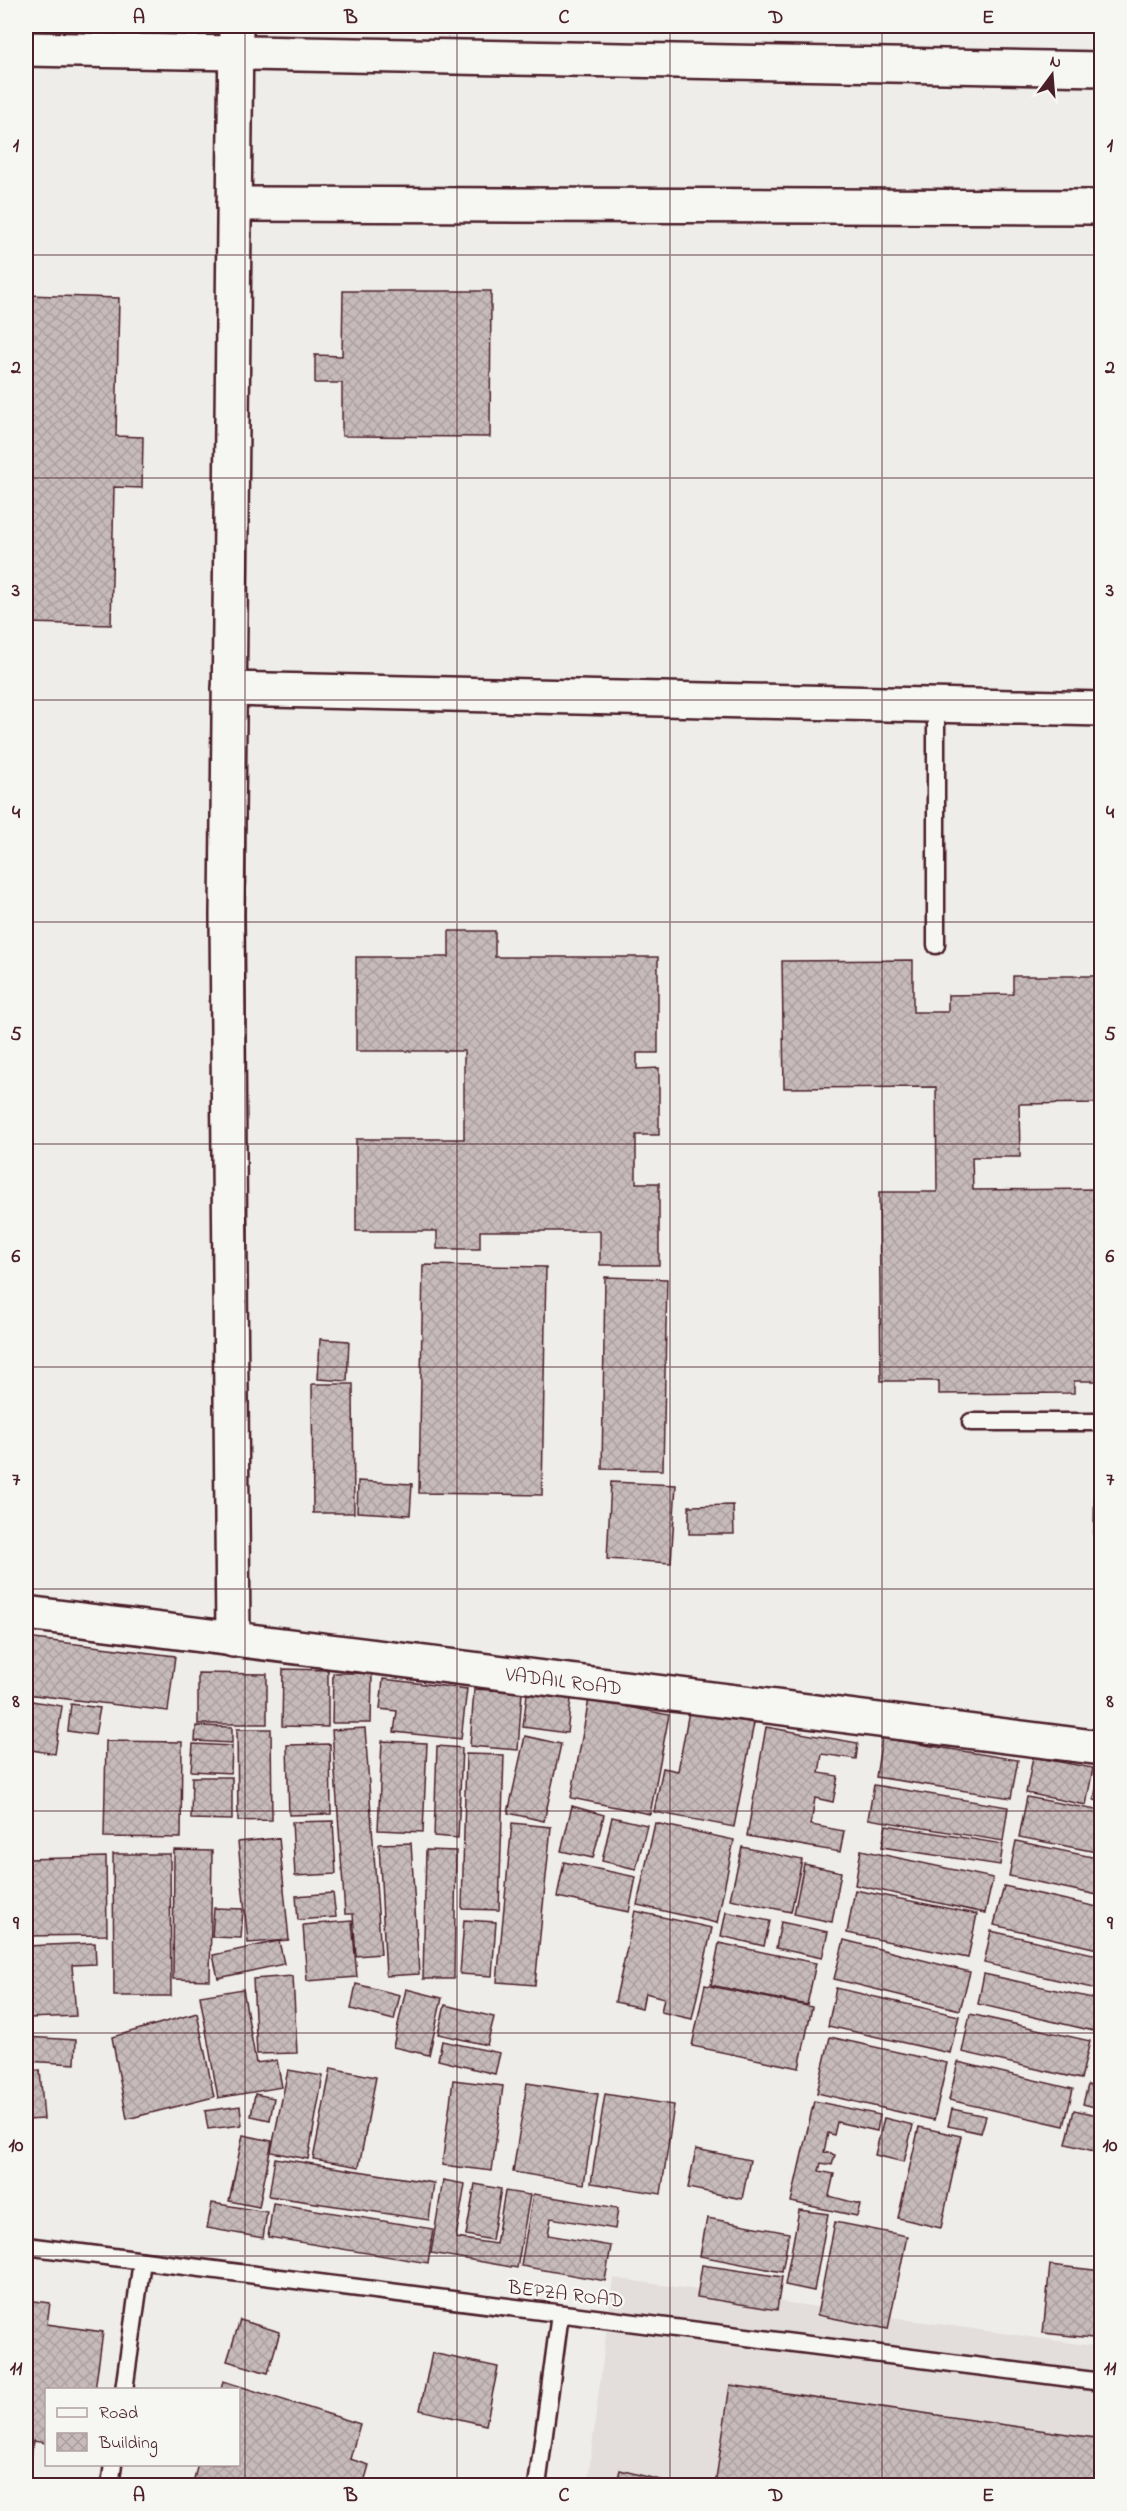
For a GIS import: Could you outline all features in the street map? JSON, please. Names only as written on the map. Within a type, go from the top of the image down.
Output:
[{"type":"street","points":[[26,49],[236,39],[1101,69]]},
{"type":"street","points":[[233,1640],[227,927],[236,39]]},
{"type":"street","points":[[234,204],[1101,207]]},
{"type":"street","points":[[229,689],[1101,709]]},
{"type":"street","name":"VADAIL ROAD","points":[[26,1613],[1101,1748]]},
{"type":"lane","points":[[936,705],[936,945]]},
{"type":"lane","points":[[971,1422],[1101,1422]]},
{"type":"lane","name":"BEPZA ROAD","points":[[26,2246],[1101,2382]]},
{"type":"lane","points":[[124,2388],[142,2261]]},
{"type":"lane","points":[[537,2486],[560,2314]]},
{"type":"lane","points":[[110,2486],[113,2466]]},
{"type":"shaded area","points":[[613,2278],[1101,2347],[1101,2485],[587,2486]]},
{"type":"building","points":[[343,291],[491,291],[490,437],[342,436],[342,383],[315,383],[315,355],[342,356]]},
{"type":"building","points":[[26,295],[119,298],[116,436],[143,437],[142,488],[114,487],[111,625],[26,623]]},
{"type":"building","points":[[449,931],[495,931],[495,957],[658,957],[658,1053],[637,1053],[637,1069],[659,1068],[659,1135],[636,1135],[636,1183],[659,1183],[659,1265],[600,1265],[600,1231],[480,1231],[480,1249],[437,1249],[437,1231],[356,1231],[356,1139],[464,1139],[464,1051],[356,1051],[356,957],[449,957]]},
{"type":"building","points":[[913,960],[913,1012],[948,1012],[948,995],[1013,994],[1013,976],[1102,976],[1102,1103],[1019,1104],[1020,1157],[972,1157],[973,1190],[1102,1189],[1102,1381],[1074,1381],[1074,1393],[939,1394],[939,1381],[881,1381],[879,1192],[937,1192],[936,1087],[784,1088],[782,961]]},
{"type":"building","points":[[423,1265],[546,1267],[542,1495],[419,1493]]},
{"type":"building","points":[[605,1277],[667,1279],[663,1470],[602,1469]]},
{"type":"building","points":[[320,1339],[349,1341],[347,1381],[318,1379]]},
{"type":"building","points":[[312,1384],[353,1384],[354,1513],[313,1513]]},
{"type":"building","points":[[1095,1465],[1102,1465],[1102,1541],[1094,1541]]},
{"type":"building","points":[[358,1481],[412,1484],[410,1515],[357,1512]]},
{"type":"building","points":[[611,1482],[676,1485],[671,1563],[607,1559]]},
{"type":"building","points":[[733,1505],[734,1534],[689,1534],[689,1506]]},
{"type":"building","points":[[26,1638],[175,1656],[168,1711],[26,1694]]},
{"type":"building","points":[[283,1669],[328,1670],[328,1727],[282,1726]]},
{"type":"building","points":[[198,1673],[267,1674],[267,1724],[198,1724]]},
{"type":"building","points":[[333,1673],[372,1673],[371,1723],[332,1723]]},
{"type":"building","points":[[383,1679],[467,1689],[461,1739],[394,1732],[397,1711],[380,1709]]},
{"type":"building","points":[[474,1689],[522,1692],[518,1750],[470,1746]]},
{"type":"building","points":[[527,1694],[571,1699],[567,1733],[523,1727]]},
{"type":"building","points":[[589,1699],[669,1715],[650,1814],[571,1798]]},
{"type":"building","points":[[26,1700],[62,1706],[55,1754],[26,1749]]},
{"type":"building","points":[[71,1704],[100,1708],[95,1735],[68,1731]]},
{"type":"building","points":[[689,1711],[754,1723],[734,1827],[654,1812],[663,1768],[678,1771]]},
{"type":"building","points":[[196,1726],[232,1727],[232,1743],[195,1741]]},
{"type":"building","points":[[766,1727],[858,1743],[856,1759],[822,1754],[819,1773],[838,1776],[833,1802],[815,1798],[811,1825],[844,1831],[840,1852],[747,1836]]},
{"type":"building","points":[[365,1728],[381,1954],[356,1956],[353,1914],[345,1914],[332,1730]]},
{"type":"building","points":[[237,1729],[271,1729],[272,1820],[238,1821]]},
{"type":"building","points":[[525,1736],[561,1744],[544,1821],[508,1813]]},
{"type":"building","points":[[882,1738],[1018,1760],[1011,1798],[876,1777]]},
{"type":"building","points":[[106,1741],[182,1742],[181,1838],[104,1837]]},
{"type":"building","points":[[382,1741],[427,1743],[423,1832],[378,1830]]},
{"type":"building","points":[[193,1744],[232,1746],[231,1773],[191,1771]]},
{"type":"building","points":[[330,1744],[331,1814],[289,1815],[287,1745]]},
{"type":"building","points":[[437,1746],[462,1748],[458,1838],[434,1836]]},
{"type":"building","points":[[466,1754],[504,1755],[499,1910],[462,1909]]},
{"type":"building","points":[[1033,1757],[1093,1768],[1086,1805],[1026,1793]]},
{"type":"building","points":[[1100,1764],[1102,1764],[1102,1802],[1094,1800]]},
{"type":"building","points":[[192,1777],[232,1777],[232,1820],[191,1819]]},
{"type":"building","points":[[874,1785],[1008,1807],[1003,1841],[868,1819]]},
{"type":"building","points":[[1027,1797],[1102,1811],[1102,1853],[1019,1837]]},
{"type":"building","points":[[572,1806],[604,1815],[593,1858],[561,1851]]},
{"type":"building","points":[[612,1817],[647,1825],[636,1869],[602,1861]]},
{"type":"building","points":[[333,1821],[336,1874],[295,1876],[292,1822]]},
{"type":"building","points":[[512,1823],[551,1827],[535,1985],[497,1982]]},
{"type":"building","points":[[655,1823],[734,1840],[717,1923],[637,1905]]},
{"type":"building","points":[[886,1825],[1003,1844],[1000,1865],[882,1847]]},
{"type":"building","points":[[279,1838],[289,1940],[248,1943],[238,1842]]},
{"type":"building","points":[[1016,1841],[1102,1859],[1102,1896],[1009,1876]]},
{"type":"building","points":[[411,1843],[419,1974],[386,1976],[379,1844]]},
{"type":"building","points":[[742,1847],[802,1860],[791,1912],[730,1899]]},
{"type":"building","points":[[174,1850],[212,1851],[210,1980],[173,1979]]},
{"type":"building","points":[[426,1850],[456,1851],[454,1979],[423,1979]]},
{"type":"building","points":[[861,1850],[993,1878],[985,1913],[855,1885]]},
{"type":"building","points":[[113,1854],[170,1854],[171,1996],[114,1996]]},
{"type":"building","points":[[106,1857],[107,1935],[26,1936],[26,1859]]},
{"type":"building","points":[[564,1862],[636,1877],[629,1912],[557,1897]]},
{"type":"building","points":[[804,1864],[841,1872],[832,1922],[794,1914]]},
{"type":"building","points":[[1004,1886],[1102,1908],[1102,1950],[994,1925]]},
{"type":"building","points":[[855,1890],[977,1914],[968,1958],[847,1933]]},
{"type":"building","points":[[333,1893],[336,1917],[298,1920],[296,1896]]},
{"type":"building","points":[[214,1908],[243,1909],[241,1938],[212,1937]]},
{"type":"building","points":[[635,1911],[712,1928],[692,2019],[661,2012],[664,1998],[645,1993],[642,2008],[615,2002]]},
{"type":"building","points":[[726,1912],[770,1921],[764,1946],[721,1936]]},
{"type":"building","points":[[464,1920],[496,1922],[492,1976],[460,1974]]},
{"type":"building","points":[[352,1921],[357,1977],[307,1981],[303,1925]]},
{"type":"building","points":[[781,1922],[828,1932],[822,1958],[776,1948]]},
{"type":"building","points":[[991,1931],[1102,1956],[1101,1990],[984,1963]]},
{"type":"building","points":[[844,1940],[970,1972],[960,2010],[834,1979]]},
{"type":"building","points":[[279,1941],[284,1964],[218,1978],[213,1955]]},
{"type":"building","points":[[95,1943],[96,1964],[72,1965],[76,2016],[29,2018],[26,1946]]},
{"type":"building","points":[[719,1943],[816,1963],[807,2005],[711,1985]]},
{"type":"building","points":[[984,1974],[1101,2000],[1094,2031],[978,2004]]},
{"type":"building","points":[[293,1976],[297,2053],[257,2054],[253,1979]]},
{"type":"building","points":[[356,1984],[400,1995],[394,2020],[351,2009]]},
{"type":"building","points":[[705,1985],[812,2007],[799,2068],[692,2046]]},
{"type":"building","points":[[836,1988],[959,2016],[950,2053],[828,2026]]},
{"type":"building","points":[[243,1989],[256,2063],[277,2060],[282,2087],[218,2098],[200,1996]]},
{"type":"building","points":[[406,1989],[442,1998],[429,2055],[393,2047]]},
{"type":"building","points":[[445,2005],[494,2017],[487,2045],[438,2034]]},
{"type":"building","points":[[197,2013],[214,2097],[127,2119],[112,2037]]},
{"type":"building","points":[[970,2014],[1090,2041],[1081,2079],[962,2052]]},
{"type":"building","points":[[26,2037],[76,2040],[75,2064],[26,2061]]},
{"type":"building","points":[[830,2037],[947,2063],[934,2120],[817,2093]]},
{"type":"building","points":[[442,2041],[500,2053],[495,2074],[438,2060]]},
{"type":"building","points":[[1102,2060],[1102,2081],[1096,2080]]},
{"type":"building","points":[[958,2062],[1073,2089],[1064,2126],[949,2100]]},
{"type":"building","points":[[331,2068],[376,2077],[359,2167],[313,2159]]},
{"type":"building","points":[[40,2070],[44,2119],[26,2120],[26,2071]]},
{"type":"building","points":[[288,2070],[323,2076],[308,2159],[271,2152]]},
{"type":"building","points":[[453,2080],[503,2086],[492,2171],[442,2165]]},
{"type":"building","points":[[527,2083],[598,2094],[584,2184],[513,2172]]},
{"type":"building","points":[[1088,2085],[1102,2089],[1102,2109],[1083,2104]]},
{"type":"building","points":[[255,2094],[274,2098],[270,2120],[251,2116]]},
{"type":"building","points":[[605,2094],[674,2105],[661,2194],[591,2183]]},
{"type":"building","points":[[814,2101],[880,2115],[877,2131],[837,2122],[834,2135],[828,2133],[824,2152],[835,2155],[832,2165],[821,2163],[819,2171],[834,2174],[829,2196],[860,2204],[857,2216],[791,2202]]},
{"type":"building","points":[[240,2106],[242,2125],[208,2129],[205,2111]]},
{"type":"building","points":[[952,2109],[986,2116],[981,2133],[948,2126]]},
{"type":"building","points":[[1074,2110],[1102,2116],[1102,2153],[1066,2144]]},
{"type":"building","points":[[884,2118],[913,2125],[904,2162],[875,2155]]},
{"type":"building","points":[[919,2127],[961,2136],[941,2228],[898,2218]]},
{"type":"building","points":[[243,2135],[272,2141],[259,2207],[229,2201]]},
{"type":"building","points":[[696,2149],[750,2160],[742,2199],[688,2188]]},
{"type":"building","points":[[275,2158],[434,2183],[429,2220],[269,2196]]},
{"type":"building","points":[[443,2180],[465,2184],[456,2238],[496,2244],[505,2191],[530,2195],[517,2268],[431,2253]]},
{"type":"building","points":[[475,2184],[501,2189],[492,2240],[466,2235]]},
{"type":"building","points":[[533,2194],[618,2208],[615,2229],[551,2218],[548,2235],[611,2246],[605,2281],[521,2266]]},
{"type":"building","points":[[212,2203],[267,2212],[263,2238],[207,2228]]},
{"type":"building","points":[[273,2203],[433,2229],[428,2263],[268,2237]]},
{"type":"building","points":[[799,2210],[828,2214],[814,2291],[785,2285]]},
{"type":"building","points":[[707,2218],[789,2233],[782,2272],[700,2256]]},
{"type":"building","points":[[835,2222],[907,2236],[888,2329],[817,2315]]},
{"type":"building","points":[[702,2265],[782,2277],[777,2310],[697,2297]]},
{"type":"building","points":[[1050,2265],[1102,2271],[1102,2339],[1043,2333]]},
{"type":"building","points":[[26,2300],[50,2303],[47,2324],[103,2332],[95,2388],[45,2388],[45,2443],[33,2441],[31,2459],[26,2458]]},
{"type":"building","points":[[240,2320],[280,2332],[268,2373],[227,2361]]},
{"type":"building","points":[[432,2353],[498,2367],[486,2425],[420,2410]]},
{"type":"building","points":[[223,2381],[360,2424],[350,2459],[369,2465],[363,2486],[192,2486],[197,2466],[240,2466],[240,2388],[221,2388]]},
{"type":"building","points":[[730,2385],[1102,2439],[1102,2486],[715,2486]]},
{"type":"building","points":[[620,2470],[668,2482],[667,2486],[616,2486]]}]
